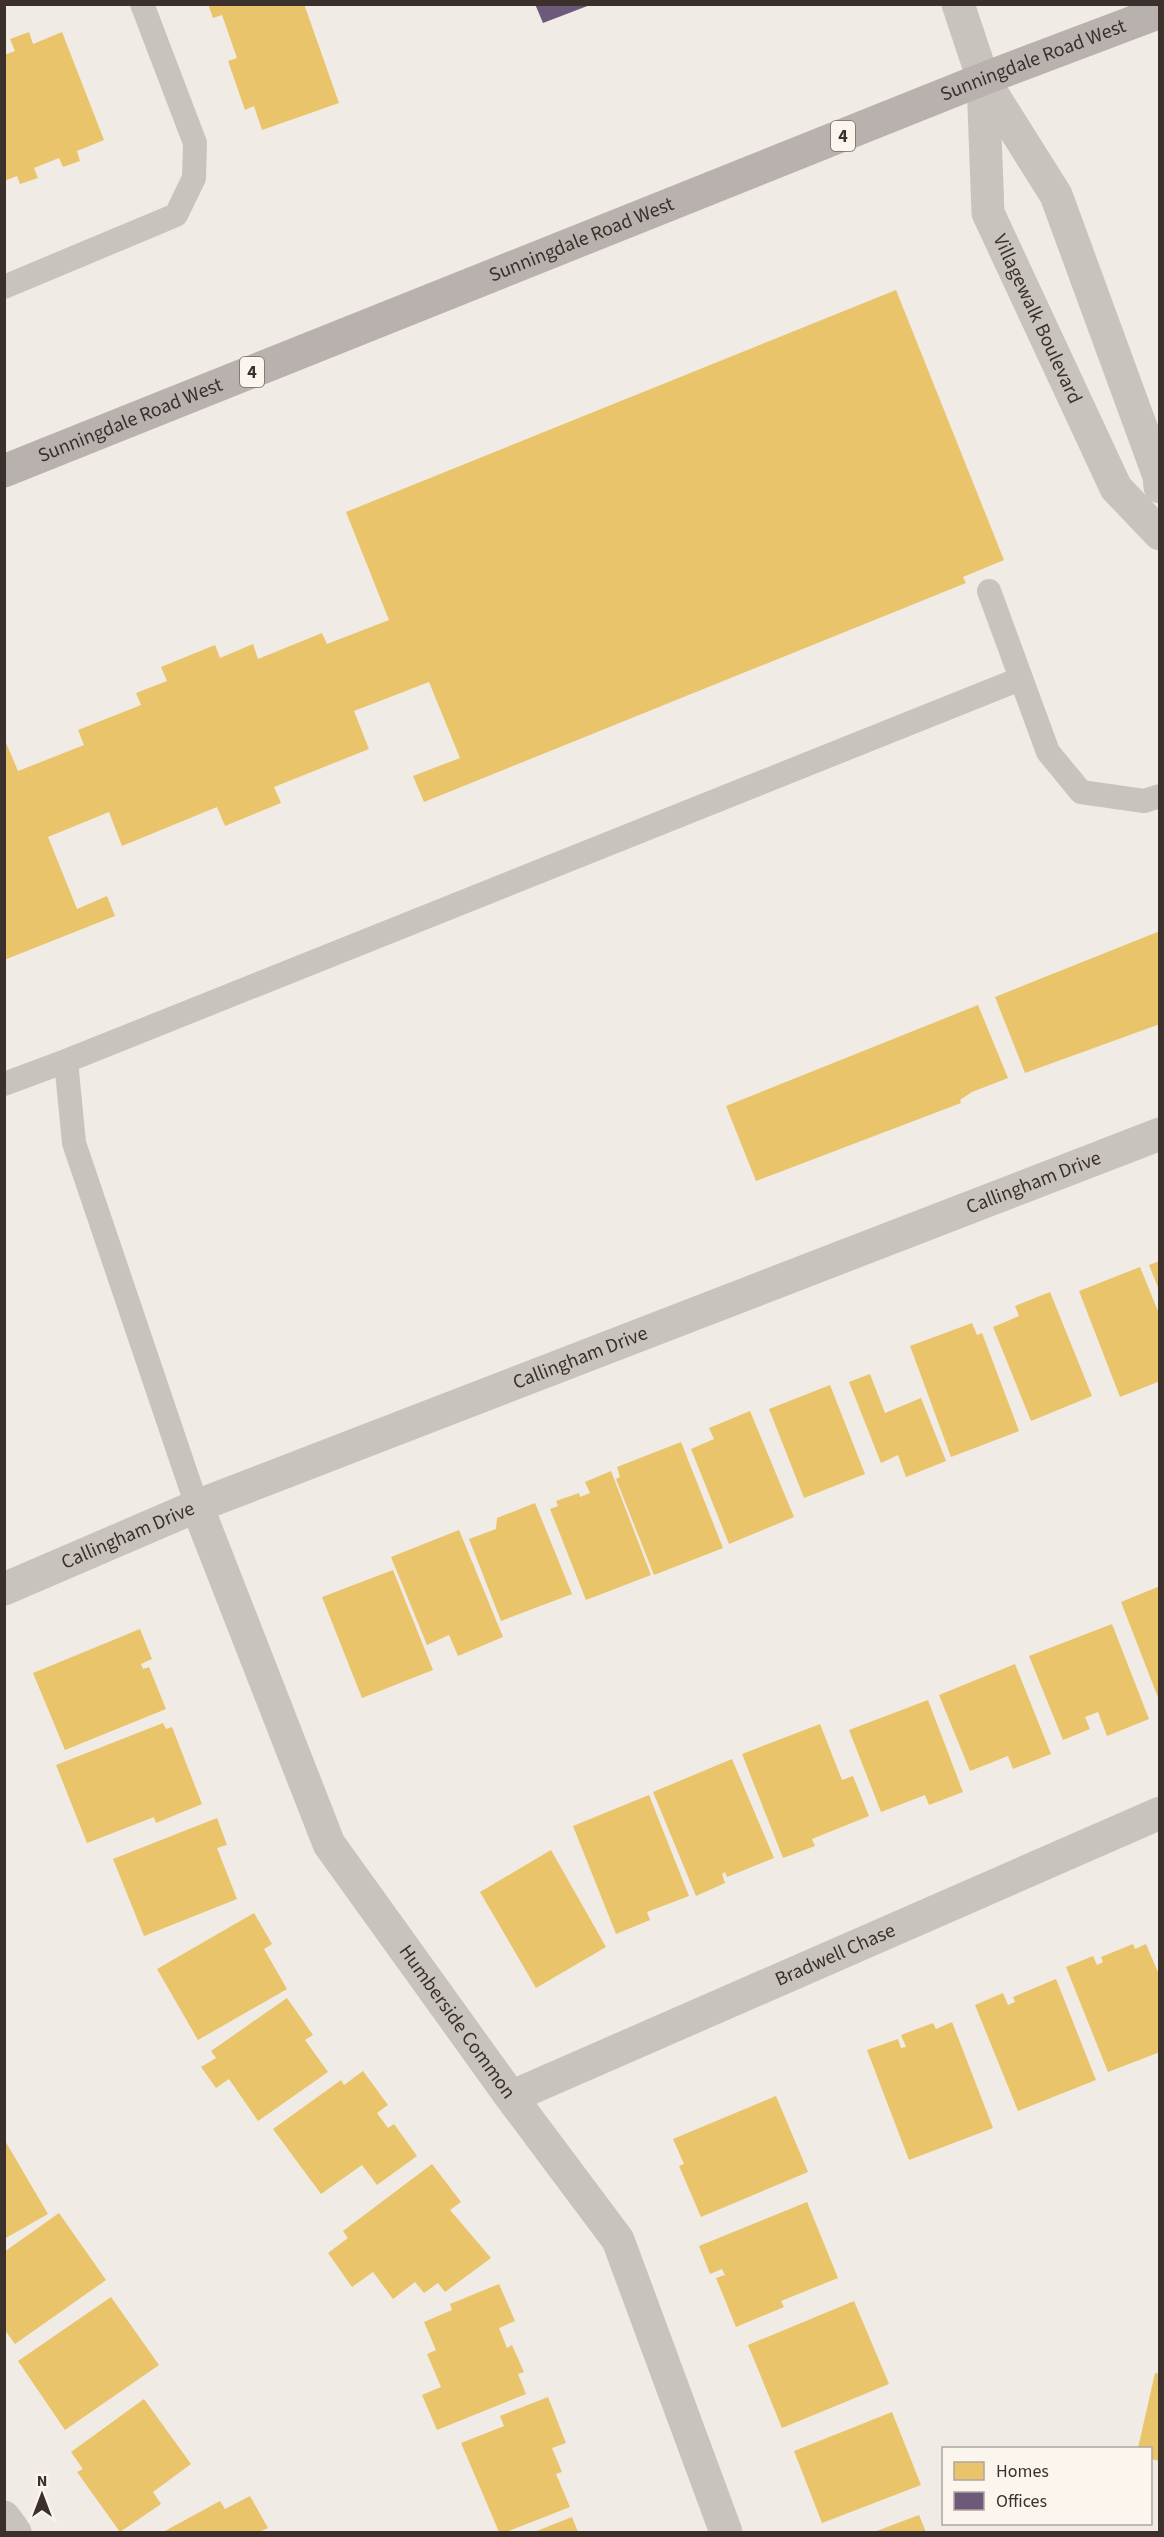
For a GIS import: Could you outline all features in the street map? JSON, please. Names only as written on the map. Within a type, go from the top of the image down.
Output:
[{"type":"main road","name":"Sunningdale Road West","points":[[4,471],[983,79],[1160,12]]},
{"type":"street","name":"Villagewalk Boulevard","points":[[958,4],[983,79],[1056,195],[1159,476],[1160,487]]},
{"type":"street","name":"Villagewalk Boulevard","points":[[983,79],[988,213],[1116,488],[1160,534]]},
{"type":"street","name":"Callingham Drive","points":[[4,1589],[196,1506],[1160,1134]]},
{"type":"street","name":"Humberside Common","points":[[196,1506],[329,1844],[511,2097],[618,2240],[726,2532]]},
{"type":"street","name":"Bradwell Chase","points":[[511,2097],[1160,1813]]},
{"type":"street","points":[[4,2517],[15,2532]]},
{"type":"lane","points":[[4,287],[176,215],[194,178],[195,143],[142,4]]},
{"type":"lane","points":[[989,591],[1048,752],[1081,792],[1144,801],[1160,796]]},
{"type":"lane","points":[[4,1084],[1020,679]]},
{"type":"lane","points":[[66,1061],[74,1143],[196,1506]]},
{"type":"building: Homes","points":[[208,4],[304,4],[339,103],[262,130],[254,106],[245,110],[228,61],[237,58],[222,15],[213,18]]},
{"type":"building: Homes","points":[[29,32],[33,44],[62,32],[104,140],[77,151],[80,161],[63,167],[59,158],[34,168],[38,178],[20,184],[17,176],[4,181],[4,55],[15,51],[10,39]]},
{"type":"building: Homes","points":[[896,290],[1004,560],[963,577],[966,583],[424,802],[413,776],[460,758],[429,682],[354,711],[369,749],[274,787],[281,803],[225,826],[217,807],[122,846],[109,812],[48,837],[77,909],[107,896],[115,916],[4,960],[4,738],[18,771],[84,745],[78,730],[141,705],[136,693],[167,681],[161,667],[215,645],[220,658],[253,644],[258,659],[322,633],[327,644],[389,620],[346,512]]},
{"type":"building: Homes","points":[[1160,931],[1160,1024],[1025,1073],[995,997]]},
{"type":"building: Homes","points":[[978,1005],[1008,1078],[972,1092],[960,1100],[961,1103],[756,1181],[726,1106]]},
{"type":"building: Homes","points":[[1160,1261],[1160,1290],[1159,1290],[1149,1265]]},
{"type":"building: Homes","points":[[1140,1267],[1160,1316],[1160,1381],[1120,1397],[1079,1291]]},
{"type":"building: Homes","points":[[1050,1292],[1092,1396],[1031,1421],[993,1327],[1019,1316],[1015,1306]]},
{"type":"building: Homes","points":[[972,1323],[977,1335],[982,1333],[1019,1431],[951,1457],[910,1346]]},
{"type":"building: Homes","points":[[870,1374],[885,1413],[921,1398],[946,1461],[906,1477],[898,1455],[881,1463],[849,1382]]},
{"type":"building: Homes","points":[[830,1385],[865,1474],[804,1498],[769,1409]]},
{"type":"building: Homes","points":[[750,1411],[794,1517],[729,1544],[691,1449],[714,1439],[709,1428]]},
{"type":"building: Homes","points":[[681,1442],[723,1548],[654,1575],[616,1479],[620,1477],[617,1467]]},
{"type":"building: Homes","points":[[611,1471],[651,1575],[586,1600],[550,1509],[558,1506],[556,1501],[579,1493],[580,1497],[590,1493],[585,1482]]},
{"type":"building: Homes","points":[[535,1503],[572,1594],[501,1621],[469,1539],[496,1529],[497,1518]]},
{"type":"building: Homes","points":[[459,1530],[503,1637],[458,1656],[449,1635],[427,1645],[391,1557]]},
{"type":"building: Homes","points":[[393,1570],[433,1670],[362,1698],[322,1597]]},
{"type":"building: Homes","points":[[1160,1586],[1160,1700],[1159,1700],[1121,1602]]},
{"type":"building: Homes","points":[[1112,1624],[1149,1719],[1107,1736],[1098,1712],[1085,1717],[1090,1729],[1063,1740],[1029,1656]]},
{"type":"building: Homes","points":[[140,1629],[152,1659],[141,1664],[143,1669],[149,1667],[166,1709],[65,1750],[33,1673]]},
{"type":"building: Homes","points":[[1015,1664],[1051,1754],[1013,1769],[1008,1756],[970,1771],[939,1695]]},
{"type":"building: Homes","points":[[928,1700],[963,1792],[929,1805],[925,1795],[881,1812],[849,1730]]},
{"type":"building: Homes","points":[[163,1723],[166,1729],[172,1727],[202,1804],[156,1823],[154,1817],[87,1843],[56,1765]]},
{"type":"building: Homes","points":[[820,1724],[842,1780],[853,1776],[869,1816],[812,1839],[815,1846],[783,1858],[742,1754]]},
{"type":"building: Homes","points":[[732,1759],[774,1858],[727,1877],[725,1872],[722,1874],[725,1883],[696,1896],[653,1792]]},
{"type":"building: Homes","points":[[649,1795],[689,1896],[647,1912],[650,1920],[616,1934],[573,1826]]},
{"type":"building: Homes","points":[[217,1818],[227,1845],[217,1848],[237,1899],[144,1936],[113,1859]]},
{"type":"building: Homes","points":[[551,1850],[606,1947],[536,1988],[480,1892]]},
{"type":"building: Homes","points":[[254,1913],[272,1944],[264,1949],[287,1989],[198,2040],[157,1969]]},
{"type":"building: Homes","points":[[1133,1944],[1135,1949],[1146,1944],[1160,1977],[1160,2052],[1108,2072],[1066,1967],[1093,1956],[1097,1965],[1103,1962],[1101,1957]]},
{"type":"building: Homes","points":[[1056,1979],[1096,2080],[1018,2111],[975,2005],[1003,1993],[1008,2005],[1015,2002],[1013,1997]]},
{"type":"building: Homes","points":[[287,1998],[313,2035],[305,2040],[328,2072],[258,2121],[229,2079],[216,2088],[201,2067],[216,2058],[211,2051]]},
{"type":"building: Homes","points":[[952,2022],[993,2128],[909,2160],[867,2050],[898,2039],[901,2048],[906,2047],[901,2035],[933,2023],[936,2029]]},
{"type":"building: Homes","points":[[363,2071],[388,2105],[377,2113],[388,2128],[394,2124],[417,2156],[377,2185],[362,2165],[321,2194],[273,2129],[341,2080],[344,2085]]},
{"type":"building: Homes","points":[[776,2096],[808,2172],[701,2217],[679,2166],[684,2164],[673,2139]]},
{"type":"building: Homes","points":[[4,2139],[48,2214],[4,2239]]},
{"type":"building: Homes","points":[[432,2164],[461,2202],[450,2210],[491,2258],[445,2292],[438,2283],[424,2293],[415,2282],[393,2299],[373,2272],[352,2287],[328,2253],[348,2238],[343,2231]]},
{"type":"building: Homes","points":[[807,2202],[838,2278],[781,2301],[784,2307],[736,2327],[716,2278],[725,2275],[722,2269],[710,2274],[699,2246]]},
{"type":"building: Homes","points":[[59,2213],[106,2280],[15,2344],[4,2329],[4,2252]]},
{"type":"building: Homes","points":[[499,2284],[515,2321],[499,2328],[507,2348],[512,2345],[524,2372],[518,2374],[526,2394],[437,2430],[422,2395],[441,2387],[427,2354],[436,2350],[424,2322],[452,2310],[450,2304]]},
{"type":"building: Homes","points":[[111,2297],[159,2365],[65,2430],[18,2361]]},
{"type":"building: Homes","points":[[854,2301],[889,2384],[782,2428],[748,2345]]},
{"type":"building: Homes","points":[[1155,2373],[1160,2374],[1160,2461],[1152,2459],[1152,2447],[1138,2447]]},
{"type":"building: Homes","points":[[548,2397],[566,2443],[552,2448],[562,2472],[556,2474],[570,2507],[506,2532],[499,2532],[461,2443],[504,2426],[500,2416]]},
{"type":"building: Homes","points":[[144,2399],[191,2464],[153,2492],[161,2504],[120,2532],[77,2472],[83,2469],[71,2452]]},
{"type":"building: Homes","points":[[892,2412],[921,2485],[822,2523],[794,2451]]},
{"type":"building: Homes","points":[[250,2496],[268,2528],[259,2532],[163,2532],[220,2501],[225,2509]]},
{"type":"building: Homes","points":[[919,2515],[926,2532],[874,2532]]},
{"type":"building: Homes","points":[[572,2517],[578,2532],[534,2532]]},
{"type":"building: Offices","points":[[535,4],[590,4],[590,5],[543,23]]}]
